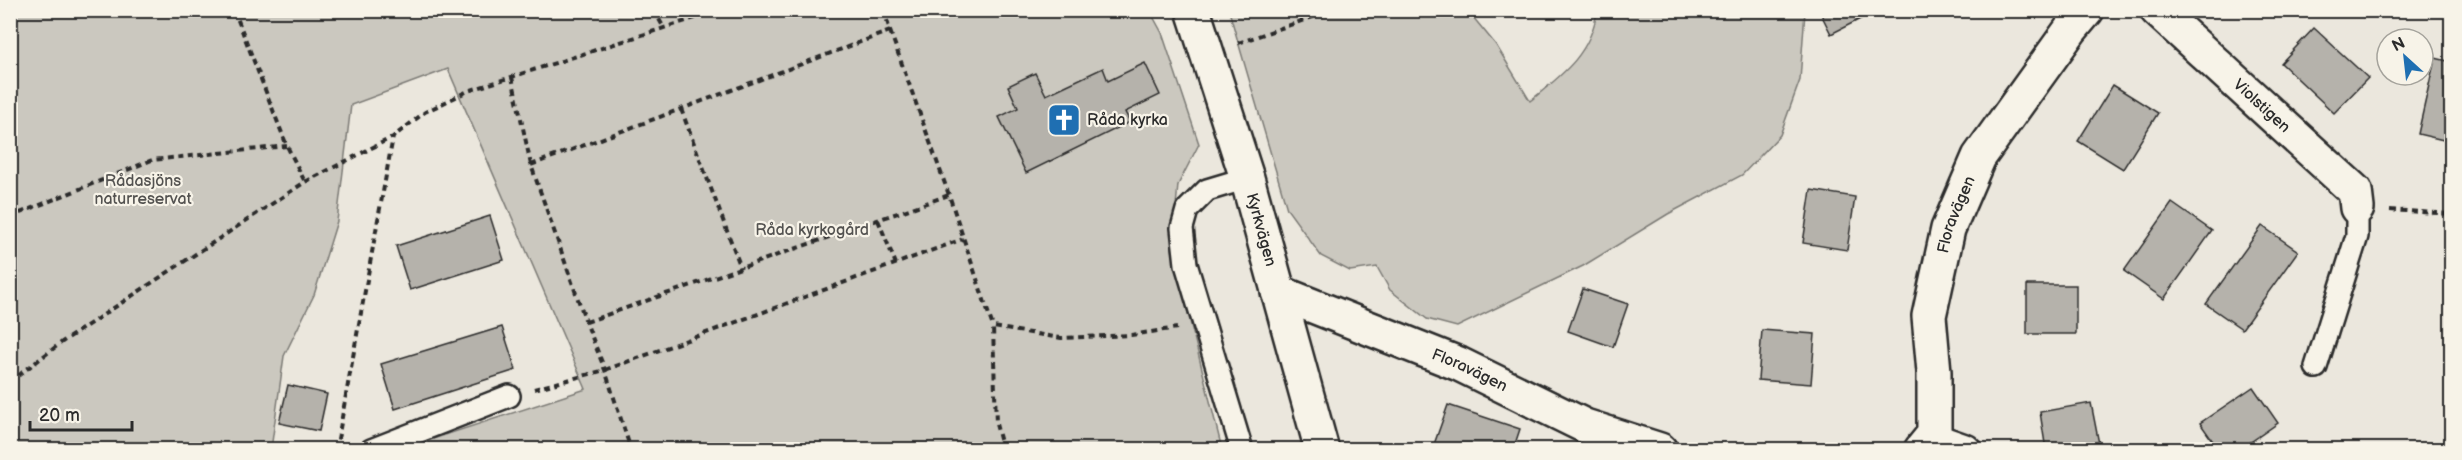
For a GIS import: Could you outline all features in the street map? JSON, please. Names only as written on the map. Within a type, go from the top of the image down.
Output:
[{"type":"street","name":"Kyrkvägen","points":[[1193,10],[1247,178],[1322,450]]},
{"type":"street","name":"Floravägen","points":[[1928,442],[1934,372],[1929,316],[1948,229],[1979,157],[2087,10]]},
{"type":"street","name":"Violstigen","points":[[2157,10],[2355,191],[2357,208]]},
{"type":"street","name":"Floravägen","points":[[1278,292],[1459,364],[1586,426],[1660,450]]},
{"type":"lane","points":[[1242,450],[1186,264],[1182,228],[1187,210],[1207,190],[1247,178]]},
{"type":"lane","points":[[2316,367],[2357,236],[2357,208]]},
{"type":"lane","points":[[371,450],[509,396]]},
{"type":"lane","points":[[1928,442],[1968,446],[1972,450]]},
{"type":"path","points":[[234,10],[287,146],[304,182]]},
{"type":"path","points":[[654,10],[664,28]]},
{"type":"path","points":[[10,382],[62,342],[304,182],[393,136],[425,112],[468,92],[720,10]]},
{"type":"path","points":[[884,10],[973,262],[993,327],[996,424],[1003,450]]},
{"type":"path","points":[[1207,54],[1333,10]]},
{"type":"path","points":[[531,165],[890,31]]},
{"type":"path","points":[[512,77],[531,165],[605,370],[631,450]]},
{"type":"path","points":[[681,109],[741,268]]},
{"type":"path","points":[[336,450],[393,136]]},
{"type":"path","points":[[10,217],[152,160],[287,146]]},
{"type":"path","points":[[586,322],[949,195]]},
{"type":"path","points":[[2357,208],[2451,214]]},
{"type":"path","points":[[878,220],[896,264]]},
{"type":"path","points":[[509,396],[605,370],[963,239]]},
{"type":"path","points":[[993,327],[1061,338],[1131,335],[1204,323]]},
{"type":"green space","name":"Råda kyrkogård","points":[[10,11],[1150,11],[1162,33],[1199,144],[1178,185],[1172,249],[1222,449],[402,449],[586,389],[448,69],[351,105],[337,221],[314,295],[284,356],[271,449],[11,449]]},
{"type":"green space","points":[[1229,11],[1468,11],[1496,45],[1530,101],[1564,72],[1582,52],[1594,26],[1597,11],[1805,11],[1800,80],[1780,135],[1742,175],[1668,214],[1583,266],[1457,327],[1427,319],[1390,290],[1377,267],[1350,271],[1321,256],[1287,209]]},
{"type":"building","points":[[1492,10],[1509,10],[1494,15]]},
{"type":"building","points":[[1819,10],[1878,10],[1831,34]]},
{"type":"building","points":[[2314,28],[2368,78],[2334,113],[2281,63]]},
{"type":"building","points":[[2435,58],[2452,62],[2452,142],[2418,134],[2429,87],[2435,87]]},
{"type":"building","name":"Råda kyrka","points":[[1145,63],[1160,95],[1125,112],[1130,122],[1026,173],[999,117],[1018,108],[1008,86],[1035,73],[1046,95],[1103,68],[1108,81]]},
{"type":"building","points":[[2113,85],[2158,113],[2123,169],[2078,141]]},
{"type":"building","points":[[1811,190],[1855,197],[1847,250],[1803,243]]},
{"type":"building","points":[[2172,203],[2212,231],[2164,299],[2124,271]]},
{"type":"building","points":[[490,216],[504,260],[410,290],[396,246]]},
{"type":"building","points":[[2262,226],[2298,251],[2242,329],[2206,304]]},
{"type":"building","points":[[2027,285],[2076,285],[2076,334],[2027,334]]},
{"type":"building","points":[[1583,289],[1628,304],[1613,347],[1568,331]]},
{"type":"building","points":[[502,327],[516,370],[395,409],[381,364]]},
{"type":"building","points":[[1762,330],[1815,334],[1811,384],[1758,380]]},
{"type":"building","points":[[288,385],[327,394],[319,431],[279,423]]},
{"type":"building","points":[[2253,387],[2278,423],[2239,450],[2219,450],[2200,423]]},
{"type":"building","points":[[2091,403],[2099,444],[2115,441],[2116,450],[2046,450],[2040,412]]},
{"type":"building","points":[[1448,405],[1520,429],[1513,450],[1432,450]]},
{"type":"place","name":"Råda kyrka","points":[[1064,120]]},
{"type":"park label","name":"Rådasjöns naturreservat","points":[[143,190]]}]
